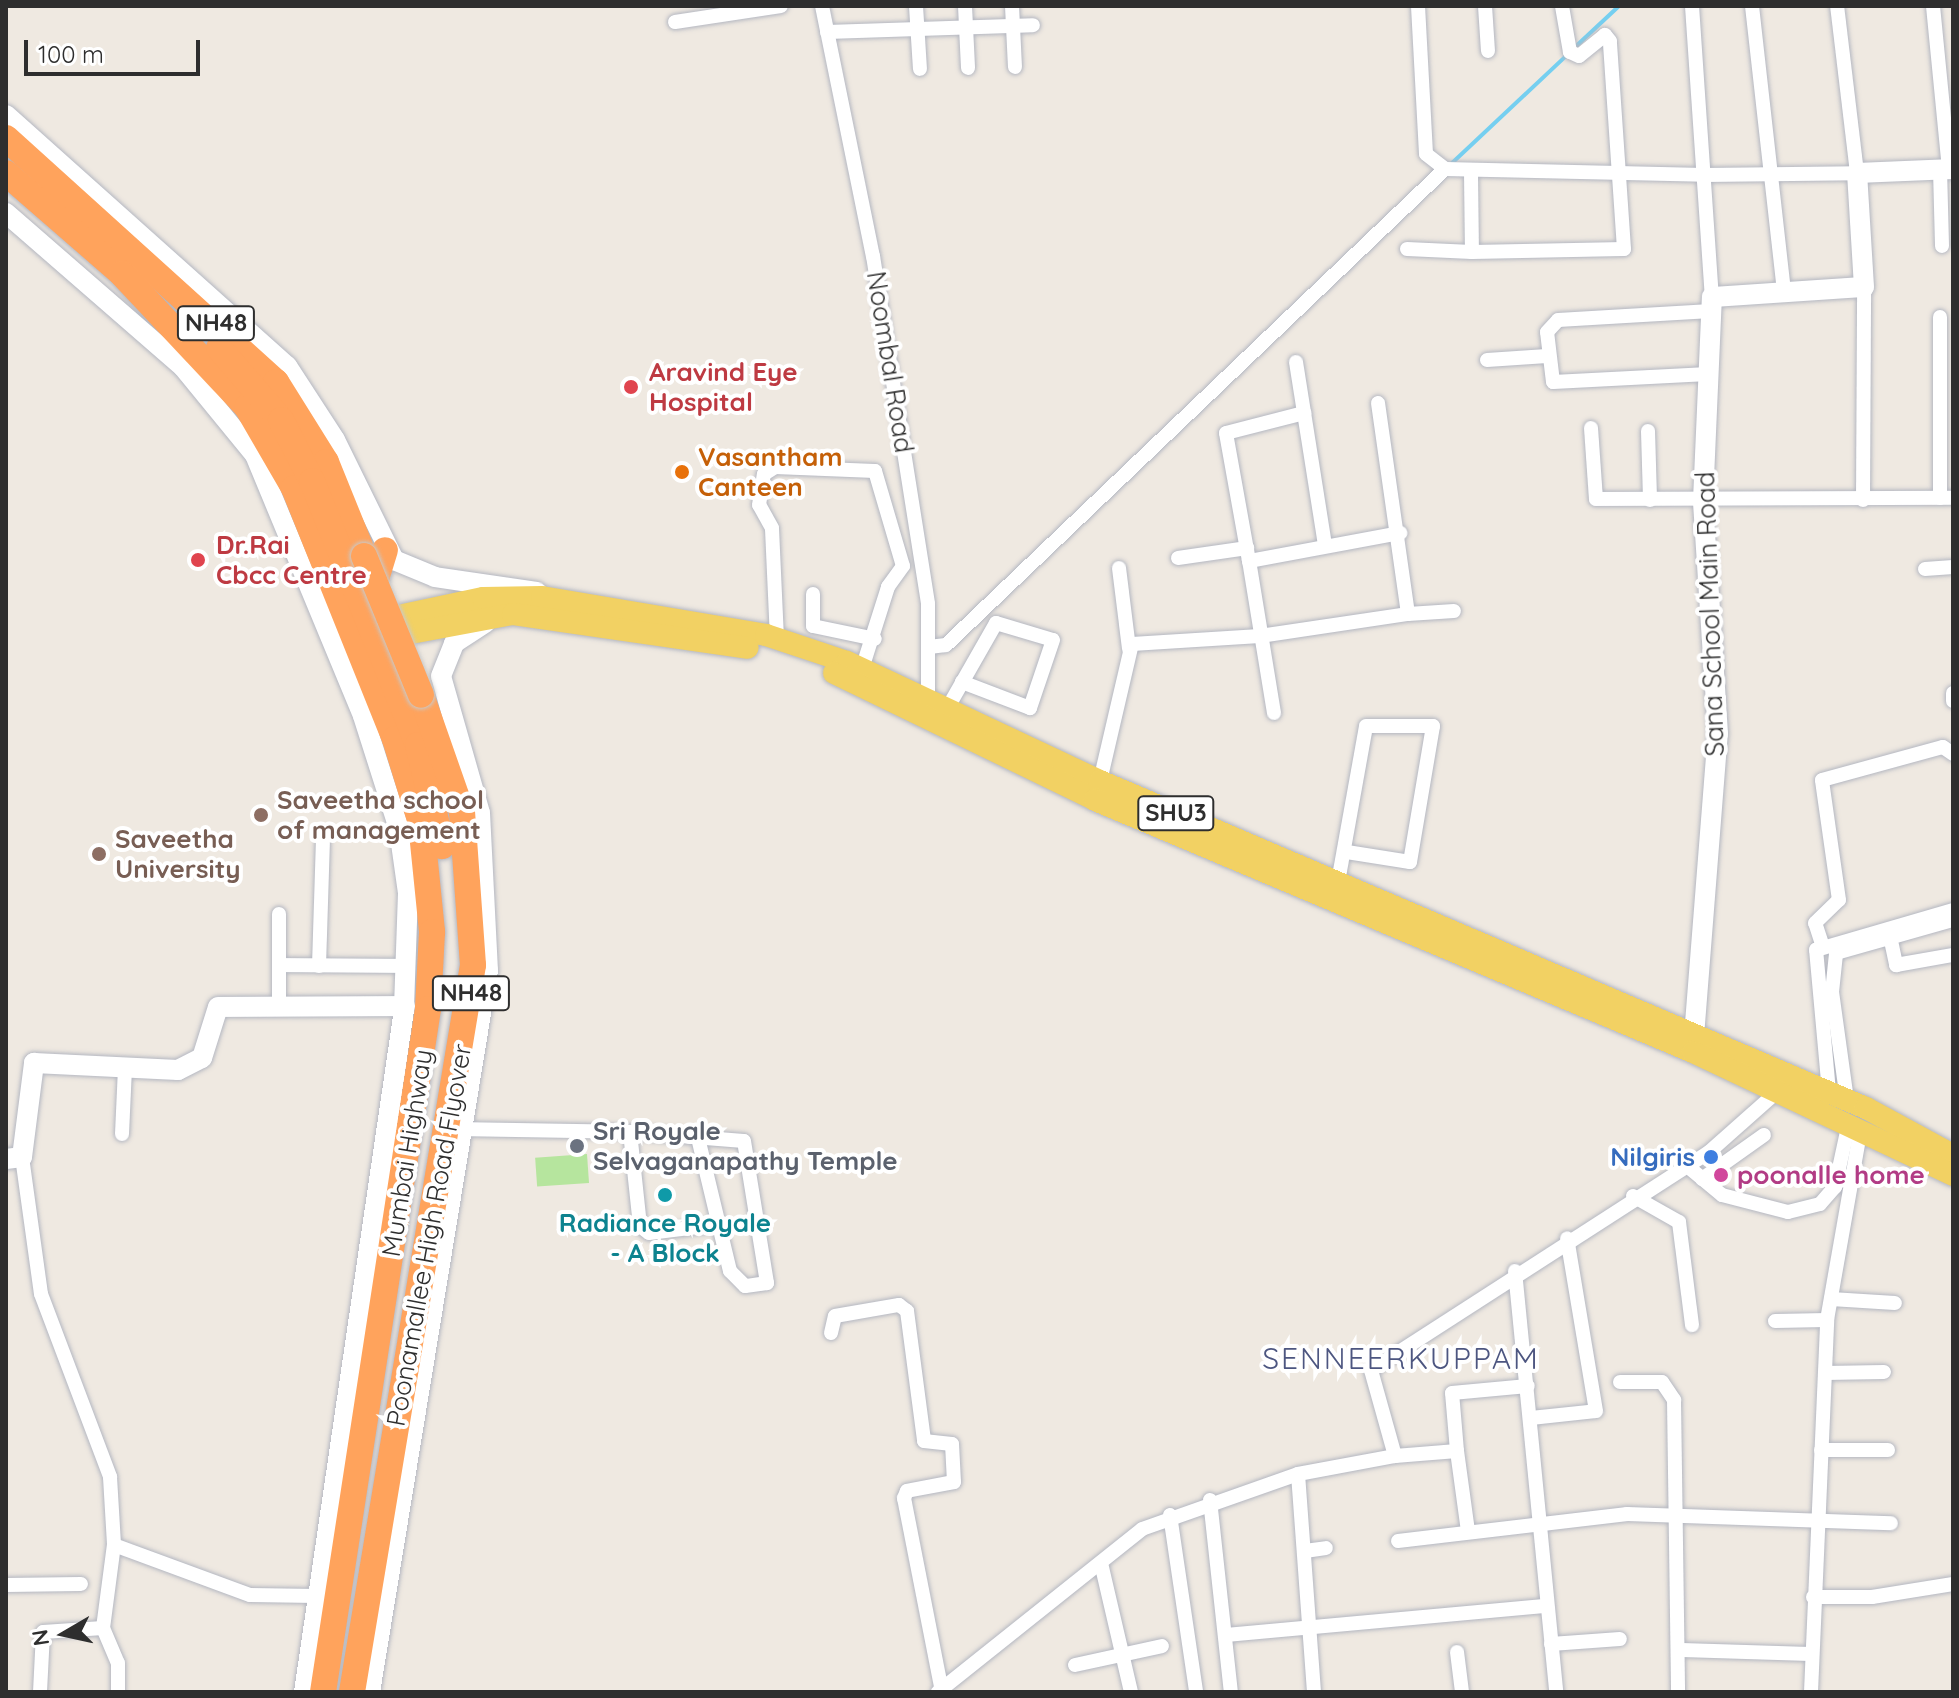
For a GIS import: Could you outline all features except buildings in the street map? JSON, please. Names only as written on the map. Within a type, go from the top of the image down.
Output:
[{"type":"highway","name":"Poonamallee High Road Flyover","points":[[6,138],[276,382],[326,462],[421,695],[462,812],[473,965],[394,1486]]},
{"type":"highway","name":"Mumbai Highway","points":[[6,173],[196,348],[264,433],[294,488],[399,749],[421,823],[432,932],[407,1153],[323,1692]]},
{"type":"highway","points":[[69,228],[192,322],[264,398],[366,559],[374,631],[427,772],[447,901],[441,1005],[407,1153]]},
{"type":"highway","name":"NH48","points":[[352,1692],[394,1486]]},
{"type":"main road","name":"SHU3","points":[[374,631],[483,598],[568,602],[777,639],[862,669],[1095,800],[1694,1044],[1838,1096],[1953,1155]]},
{"type":"main road","name":"SHU3","points":[[374,631],[524,615],[762,649],[840,674],[934,710],[1338,882],[1694,1044],[1854,1130],[1953,1175]]},
{"type":"street","points":[[675,22],[781,6]]},
{"type":"street","name":"Noombal Road","points":[[822,6],[873,256],[928,604],[934,710]]},
{"type":"street","points":[[916,6],[920,69]]},
{"type":"street","points":[[965,6],[968,68]]},
{"type":"street","points":[[1012,6],[1015,67]]},
{"type":"street","points":[[1418,6],[1426,154],[1445,169],[1471,173],[1704,175],[1947,169]]},
{"type":"street","points":[[1485,6],[1488,51]]},
{"type":"street","points":[[1407,249],[1472,252],[1624,249],[1616,174],[1609,37],[1579,56],[1570,52],[1562,6]]},
{"type":"street","name":"Sana School Main Road","points":[[1692,6],[1712,304],[1703,501],[1718,734],[1694,1044]]},
{"type":"street","points":[[1752,6],[1775,174],[1784,292]]},
{"type":"street","points":[[1837,6],[1857,173],[1864,287],[1863,500]]},
{"type":"street","points":[[1933,6],[1947,169],[1942,246]]},
{"type":"street","points":[[827,32],[1033,25]]},
{"type":"street","points":[[6,115],[287,366],[335,440],[366,559],[568,602]]},
{"type":"street","points":[[929,647],[946,645],[1445,169]]},
{"type":"street","points":[[1471,173],[1472,252]]},
{"type":"street","points":[[11,222],[172,356],[255,455],[390,798],[408,893],[405,1006],[304,1692]]},
{"type":"street","points":[[1708,374],[1559,383],[1548,378],[1547,332],[1558,320],[1712,304],[1784,292],[1864,287]]},
{"type":"street","points":[[1591,428],[1596,499],[1947,498],[1940,317]]},
{"type":"street","points":[[1487,360],[1547,356]]},
{"type":"street","points":[[1296,362],[1325,546]]},
{"type":"street","points":[[1378,403],[1400,533],[1408,614]]},
{"type":"street","points":[[1274,713],[1226,433],[1304,413]]},
{"type":"street","points":[[1648,431],[1650,500]]},
{"type":"street","points":[[777,639],[772,528],[759,505],[764,474],[775,467],[839,467],[883,477],[902,558],[862,669]]},
{"type":"street","points":[[1178,558],[1325,546],[1400,533]]},
{"type":"street","points":[[1925,569],[1953,567]]},
{"type":"street","points":[[1100,781],[1129,648],[1119,568]]},
{"type":"street","points":[[813,594],[813,626],[875,639]]},
{"type":"street","points":[[1129,648],[1161,639],[1260,636],[1408,614],[1454,611]]},
{"type":"street","points":[[370,1692],[394,1486],[488,971],[488,881],[474,784],[441,676],[462,636],[524,615]]},
{"type":"street","points":[[934,710],[962,682],[996,623],[1053,640],[1033,707],[962,682]]},
{"type":"street","points":[[1953,693],[1953,701]]},
{"type":"street","points":[[1338,882],[1347,852],[1366,726],[1433,726],[1410,862],[1347,852]]},
{"type":"street","points":[[1838,1096],[1814,964],[1822,944],[1815,923],[1831,912],[1839,900],[1822,780],[1943,747],[1953,754]]},
{"type":"street","points":[[319,966],[323,839]]},
{"type":"street","points":[[1822,944],[1953,910]]},
{"type":"street","points":[[1831,912],[1842,937]]},
{"type":"street","points":[[279,914],[279,1004]]},
{"type":"street","points":[[1838,1096],[1832,963],[1836,953],[1953,920]]},
{"type":"street","points":[[1890,936],[1896,965],[1953,955]]},
{"type":"street","points":[[279,965],[408,966]]},
{"type":"street","points":[[118,1692],[118,1663],[103,1628],[114,1545],[110,1477],[38,1283],[14,1158],[34,1063],[191,1067],[202,1058],[218,1007],[279,1004],[405,1006]]},
{"type":"street","points":[[122,1134],[125,1067]]},
{"type":"street","points":[[1395,1456],[1371,1370],[1515,1271],[1686,1165],[1779,1090]]},
{"type":"street","points":[[1686,1165],[1722,1195],[1788,1212],[1820,1204],[1835,1187],[1854,1130]]},
{"type":"street","points":[[1811,1692],[1827,1320],[1854,1130]]},
{"type":"street","points":[[461,1131],[630,1132],[744,1141],[767,1283],[745,1286],[730,1271],[714,1225],[698,1138]]},
{"type":"street","points":[[630,1132],[640,1226],[649,1233],[714,1225]]},
{"type":"street","points":[[1702,1179],[1764,1135]]},
{"type":"street","points":[[1633,1196],[1679,1222],[1692,1325]]},
{"type":"street","points":[[1531,1418],[1596,1411],[1567,1238]]},
{"type":"street","points":[[1515,1271],[1556,1692]]},
{"type":"street","points":[[1831,1299],[1895,1303]]},
{"type":"street","points":[[831,1333],[835,1316],[899,1305],[907,1311],[924,1441],[952,1444],[954,1482],[907,1491],[904,1498],[940,1691],[1101,1563],[1170,1515],[1298,1474],[1395,1456],[1457,1451]]},
{"type":"street","points":[[1775,1321],[1827,1320]]},
{"type":"street","points":[[1825,1373],[1884,1372]]},
{"type":"street","points":[[1620,1382],[1670,1387],[1681,1514],[1678,1692]]},
{"type":"street","points":[[1468,1531],[1452,1393],[1528,1386]]},
{"type":"street","points":[[1821,1450],[1888,1450]]},
{"type":"street","points":[[1298,1474],[1314,1692]]},
{"type":"street","points":[[1210,1500],[1231,1692]]},
{"type":"street","points":[[1398,1541],[1540,1524],[1681,1514],[1891,1523]]},
{"type":"street","points":[[1170,1515],[1196,1692]]},
{"type":"street","points":[[114,1545],[250,1595],[317,1596]]},
{"type":"street","points":[[1305,1551],[1326,1548]]},
{"type":"street","points":[[1101,1563],[1131,1692]]},
{"type":"street","points":[[6,1585],[81,1584]]},
{"type":"street","points":[[1813,1597],[1896,1595],[1953,1584]]},
{"type":"street","points":[[1226,1635],[1310,1630],[1547,1606]]},
{"type":"street","points":[[40,1692],[43,1632],[103,1628]]},
{"type":"street","points":[[1551,1644],[1620,1639]]},
{"type":"street","points":[[1075,1665],[1162,1646]]},
{"type":"street","points":[[1681,1650],[1811,1654]]},
{"type":"street","points":[[1457,1652],[1462,1692]]},
{"type":"green space","points":[[587,1154],[589,1183],[537,1187],[535,1158]]},
{"type":"waterway","points":[[1573,49],[1619,6]]},
{"type":"waterway","points":[[1451,164],[1567,55]]},
{"type":"place","name":"Aravind Eye Hospital","points":[[631,387]]},
{"type":"place","name":"Vasantham Canteen","points":[[682,472]]},
{"type":"place","name":"Dr.Rai Cbcc Centre","points":[[198,560]]},
{"type":"place","name":"Saveetha school of management","points":[[261,815]]},
{"type":"place","name":"Saveetha University","points":[[99,854]]},
{"type":"place","name":"Sri Royale Selvaganapathy Temple","points":[[577,1146]]},
{"type":"place","name":"Nilgiris","points":[[1711,1157]]},
{"type":"place","name":"poonalle home","points":[[1721,1175]]},
{"type":"place","name":"Radiance Royale - A Block","points":[[665,1195]]},
{"type":"district","name":"SENNEERKUPPAM","points":[[1401,1358]]}]
